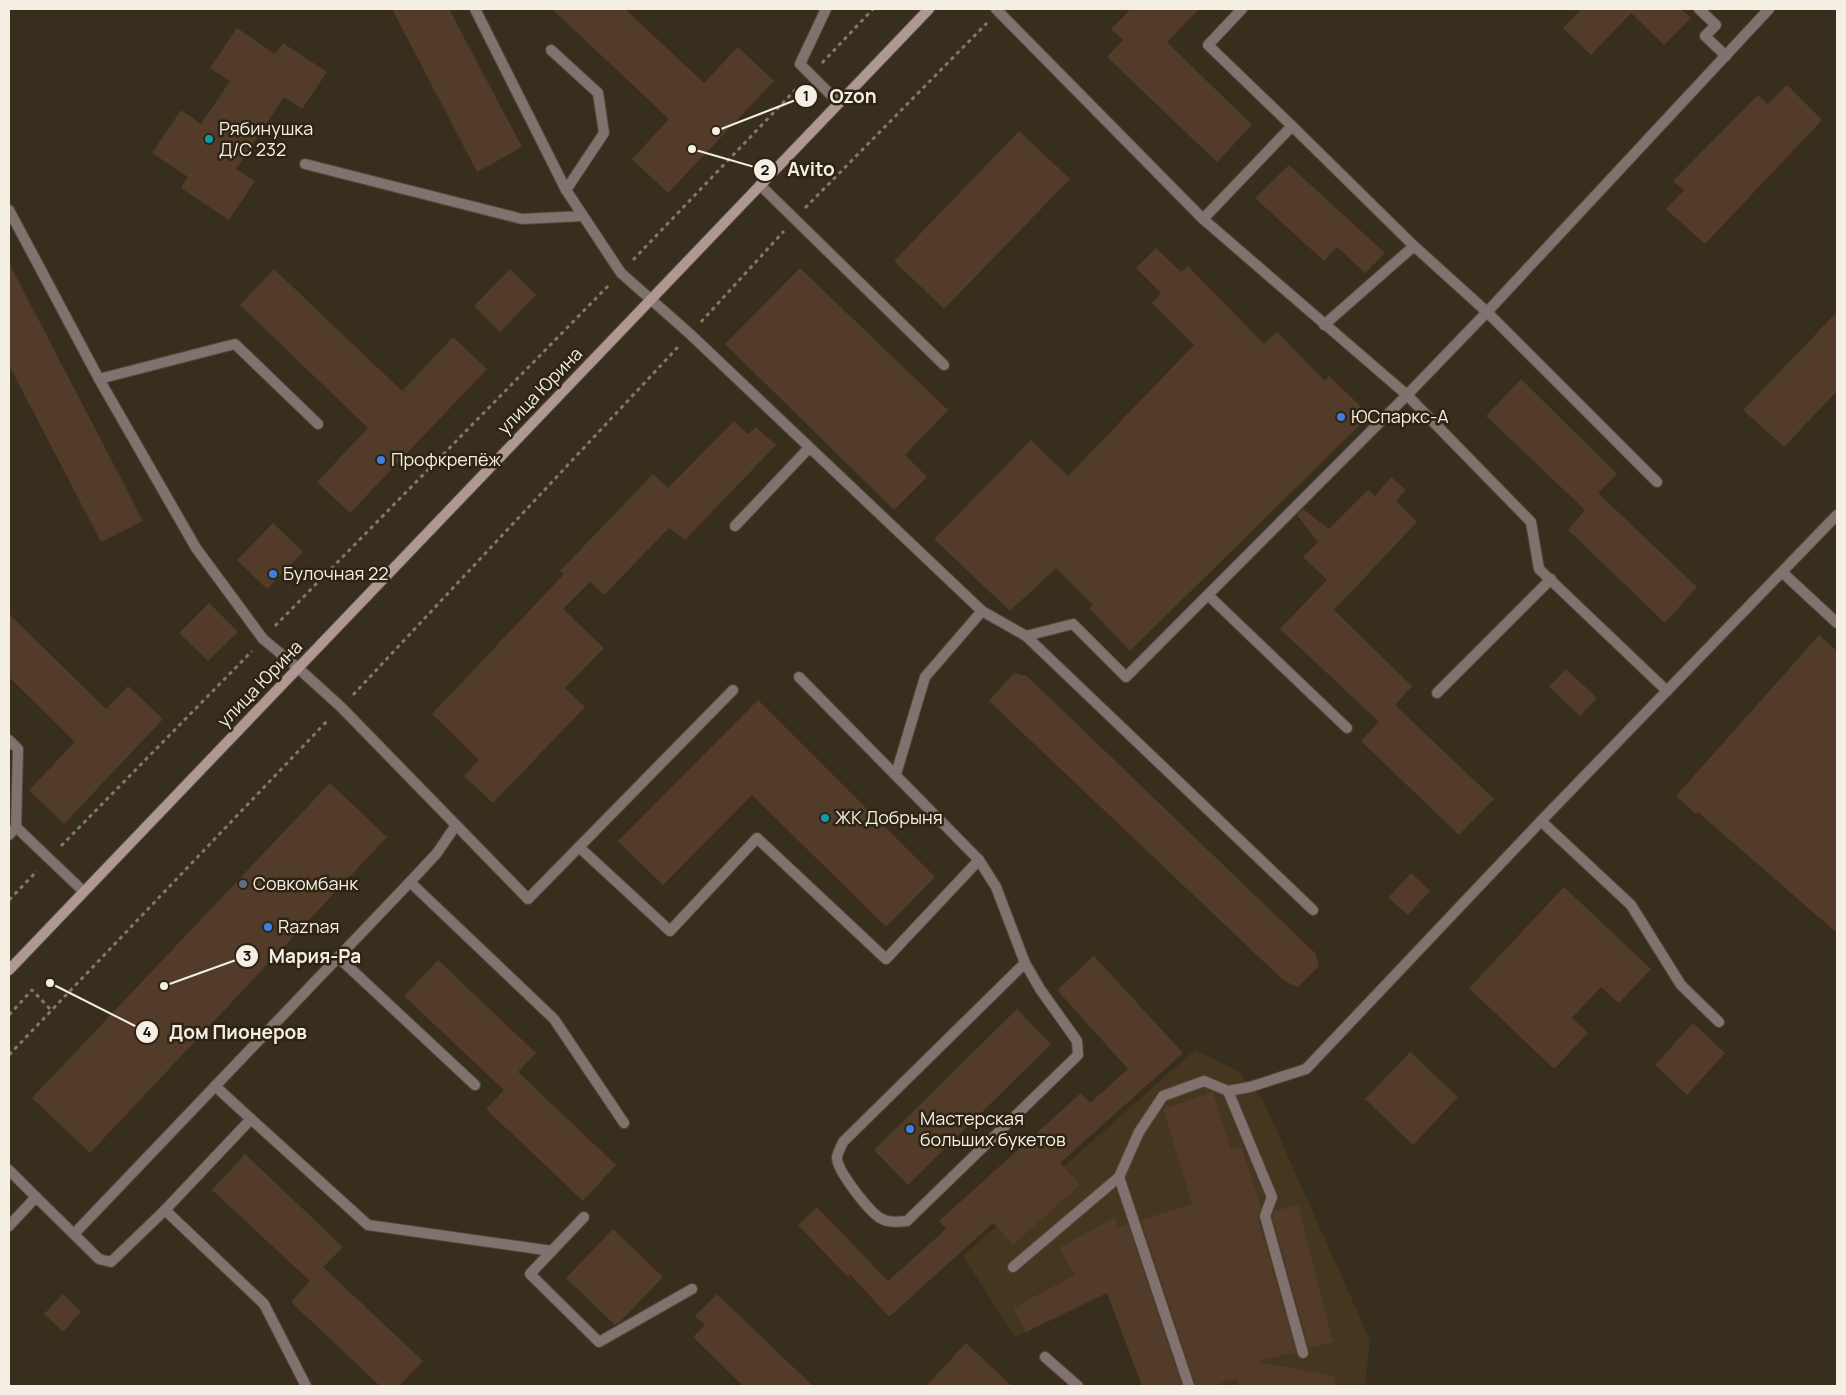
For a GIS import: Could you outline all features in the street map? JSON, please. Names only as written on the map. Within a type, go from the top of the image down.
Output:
[{"type":"main road","name":"улица Юрина","points":[[9,970],[929,9]]},
{"type":"street","points":[[474,9],[566,190],[621,273],[690,334],[982,612],[1026,636],[1312,910]]},
{"type":"street","points":[[826,9],[800,64],[839,103]]},
{"type":"street","points":[[1242,9],[1208,45],[1414,246],[1487,312],[1657,482]]},
{"type":"street","points":[[1699,9],[1716,25],[1705,36],[1726,56]]},
{"type":"street","points":[[1026,636],[1073,624],[1126,677],[1487,312],[1769,9]]},
{"type":"street","points":[[997,10],[1203,219],[1407,395],[1531,522],[1539,569],[1667,691]]},
{"type":"street","points":[[551,50],[598,93],[604,133],[566,190]]},
{"type":"street","points":[[1203,219],[1292,126]]},
{"type":"street","points":[[305,164],[522,219],[583,216]]},
{"type":"street","points":[[760,185],[944,365]]},
{"type":"street","points":[[9,210],[99,379],[196,548],[263,639],[340,707],[528,899],[732,690]]},
{"type":"street","points":[[1324,325],[1414,246]]},
{"type":"street","points":[[99,379],[235,344],[318,424]]},
{"type":"street","points":[[735,526],[809,448]]},
{"type":"street","points":[[1013,1267],[1119,1177],[1138,1132],[1162,1096],[1204,1081],[1228,1091],[1250,1087],[1306,1069],[1541,822],[1837,516]]},
{"type":"street","points":[[1783,573],[1837,623]]},
{"type":"street","points":[[1437,693],[1550,579]]},
{"type":"street","points":[[1208,595],[1347,728]]},
{"type":"street","points":[[896,774],[925,677],[982,612]]},
{"type":"street","points":[[799,677],[979,860],[996,887],[1025,963],[1040,989],[1077,1041],[1078,1055],[907,1221],[894,1222],[879,1218],[848,1183],[840,1171],[837,1158],[843,1142],[1025,963]]},
{"type":"street","points":[[9,740],[18,749],[12,831],[49,858],[84,891]]},
{"type":"street","points":[[1541,822],[1631,905],[1681,985],[1719,1022]]},
{"type":"street","points":[[74,1234],[410,882],[437,853],[456,825]]},
{"type":"street","points":[[579,846],[670,931],[757,838],[886,959],[979,860]]},
{"type":"street","points":[[410,882],[554,1019],[624,1123]]},
{"type":"street","points":[[338,957],[475,1085]]},
{"type":"street","points":[[215,1086],[368,1226],[552,1251]]},
{"type":"street","points":[[1228,1091],[1272,1197],[1265,1216],[1303,1353]]},
{"type":"street","points":[[9,1170],[99,1259],[111,1262],[165,1210],[251,1119]]},
{"type":"street","points":[[1119,1177],[1189,1386]]},
{"type":"street","points":[[9,1226],[36,1197]]},
{"type":"street","points":[[165,1210],[264,1304],[306,1386]]},
{"type":"street","points":[[584,1217],[530,1274],[599,1342],[692,1289]]},
{"type":"street","points":[[1045,1357],[1078,1386]]},
{"type":"path","points":[[9,900],[621,273],[873,9]]},
{"type":"path","points":[[9,1055],[340,707],[690,334],[795,219],[997,10]]},
{"type":"path","points":[[9,1015],[32,990],[52,1011]]},
{"type":"shaded area","points":[[1195,1050],[1240,1072],[1250,1087],[1262,1098],[1370,1340],[1365,1386],[1142,1386],[1107,1293],[1015,1337],[963,1256]]},
{"type":"building","points":[[392,9],[449,9],[522,147],[477,172]]},
{"type":"building","points":[[552,9],[625,9],[704,83],[738,47],[774,81],[668,193],[632,159],[669,119]]},
{"type":"building","points":[[1131,9],[1199,9],[1167,42],[1252,125],[1217,162],[1107,57],[1123,40],[1111,29]]},
{"type":"building","points":[[1582,9],[1681,9],[1691,18],[1664,45],[1631,13],[1591,55],[1563,28]]},
{"type":"building","name":"Рябинушка Д/С 232","points":[[237,28],[275,54],[283,43],[327,72],[302,109],[284,97],[236,169],[255,181],[229,220],[181,188],[188,177],[152,153],[181,110],[201,124],[230,81],[210,68]]},
{"type":"building","points":[[1787,85],[1822,120],[1705,244],[1666,209],[1684,190],[1673,181],[1758,95],[1768,104]]},
{"type":"building","points":[[1019,131],[1070,179],[944,309],[894,261]]},
{"type":"building","points":[[1289,165],[1385,253],[1365,273],[1337,247],[1324,261],[1255,198]]},
{"type":"building","points":[[1156,248],[1181,272],[1188,266],[1264,344],[1277,332],[1325,381],[1329,376],[1370,415],[1130,651],[1089,608],[1093,605],[1056,568],[1010,611],[934,539],[1031,440],[1068,476],[1194,345],[1152,303],[1161,293],[1136,268]]},
{"type":"building","points":[[9,263],[143,521],[101,542],[9,365]]},
{"type":"building","points":[[800,268],[948,410],[905,455],[927,477],[894,510],[725,344]]},
{"type":"building","points":[[274,269],[402,391],[453,337],[487,369],[350,513],[317,482],[368,428],[240,305]]},
{"type":"building","points":[[510,269],[536,295],[500,332],[474,306]]},
{"type":"building","points":[[1837,312],[1837,391],[1784,447],[1743,410]]},
{"type":"building","points":[[1521,379],[1617,474],[1598,493],[1697,587],[1665,623],[1568,530],[1585,510],[1486,416]]},
{"type":"building","points":[[734,421],[748,434],[756,427],[776,445],[685,540],[669,528],[604,595],[590,582],[563,609],[604,648],[565,688],[585,707],[493,803],[464,776],[479,760],[432,714],[564,574],[560,571],[653,474],[668,488]]},
{"type":"building","points":[[1391,477],[1406,490],[1396,501],[1417,522],[1334,610],[1412,686],[1395,705],[1494,799],[1459,835],[1361,741],[1379,722],[1280,629],[1327,580],[1303,557],[1318,542],[1297,515],[1303,509],[1329,529],[1368,490],[1375,496]]},
{"type":"building","points":[[273,523],[303,552],[267,589],[237,560]]},
{"type":"building","points":[[209,603],[238,632],[208,661],[179,633]]},
{"type":"building","points":[[9,614],[106,709],[128,686],[163,719],[64,824],[29,790],[75,742],[9,677]]},
{"type":"building","points":[[1819,635],[1837,651],[1837,933],[1698,812],[1696,814],[1676,796]]},
{"type":"building","points":[[1566,669],[1597,698],[1580,716],[1549,687]]},
{"type":"building","points":[[1014,673],[1027,676],[1315,953],[1319,966],[1298,987],[1284,981],[989,701]]},
{"type":"building","name":"ЖК Добрыня","points":[[758,700],[935,877],[886,927],[752,795],[663,885],[618,841]]},
{"type":"building","points":[[330,783],[387,837],[90,1153],[32,1098]]},
{"type":"building","points":[[1411,873],[1430,891],[1408,915],[1388,898]]},
{"type":"building","points":[[1564,887],[1651,969],[1619,1003],[1601,987],[1572,1018],[1588,1033],[1554,1069],[1469,988]]},
{"type":"building","points":[[1094,956],[1183,1053],[1060,1163],[1080,1185],[1013,1245],[993,1223],[889,1317],[850,1274],[848,1277],[798,1225],[817,1207],[888,1281],[946,1229],[939,1221],[1081,1093],[1090,1103],[1128,1069],[1057,990]]},
{"type":"building","points":[[438,960],[536,1053],[518,1072],[616,1165],[583,1201],[486,1109],[504,1090],[404,996]]},
{"type":"building","points":[[1017,1009],[1051,1044],[908,1185],[874,1150]]},
{"type":"building","points":[[1693,1023],[1725,1053],[1687,1095],[1655,1065]]},
{"type":"building","points":[[1410,1052],[1458,1097],[1413,1145],[1365,1099]]},
{"type":"building","points":[[1213,1092],[1231,1150],[1242,1147],[1261,1208],[1258,1218],[1296,1352],[1258,1362],[1335,1376],[1334,1386],[1239,1386],[1237,1378],[1212,1386],[1196,1386],[1141,1220],[1192,1204],[1163,1109]]},
{"type":"building","points":[[245,1154],[343,1247],[323,1267],[423,1361],[399,1386],[380,1386],[291,1302],[310,1281],[212,1190]]},
{"type":"building","points":[[1298,1205],[1333,1342],[1309,1348],[1272,1216],[1274,1211]]},
{"type":"building","points":[[1115,1217],[1118,1227],[1128,1224],[1182,1386],[1142,1386],[1107,1293],[1026,1332],[1013,1308],[1075,1275],[1059,1248]]},
{"type":"building","points":[[613,1229],[663,1277],[615,1325],[566,1278]]},
{"type":"building","points":[[63,1294],[81,1312],[63,1332],[44,1314]]},
{"type":"building","points":[[717,1294],[813,1386],[743,1386],[693,1337],[705,1325],[695,1316]]},
{"type":"building","points":[[966,1343],[1012,1386],[926,1386]]},
{"type":"place","name":"Ozon","points":[[716,131]]},
{"type":"place","name":"Рябинушка Д/С 232","points":[[209,139]]},
{"type":"place","name":"Avito","points":[[692,149]]},
{"type":"place","name":"ЮСпаркс-А","points":[[1341,417]]},
{"type":"place","name":"Профкрепёж","points":[[381,460]]},
{"type":"place","name":"Булочная 22","points":[[273,574]]},
{"type":"place","name":"ЖК Добрыня","points":[[825,818]]},
{"type":"place","name":"Совкомбанк","points":[[243,884]]},
{"type":"place","name":"Raznaя","points":[[268,927]]},
{"type":"place","name":"Дом Пионеров","points":[[50,983]]},
{"type":"place","name":"Мария-Ра","points":[[164,986]]},
{"type":"place","name":"Мастерская больших букетов","points":[[910,1129]]}]
